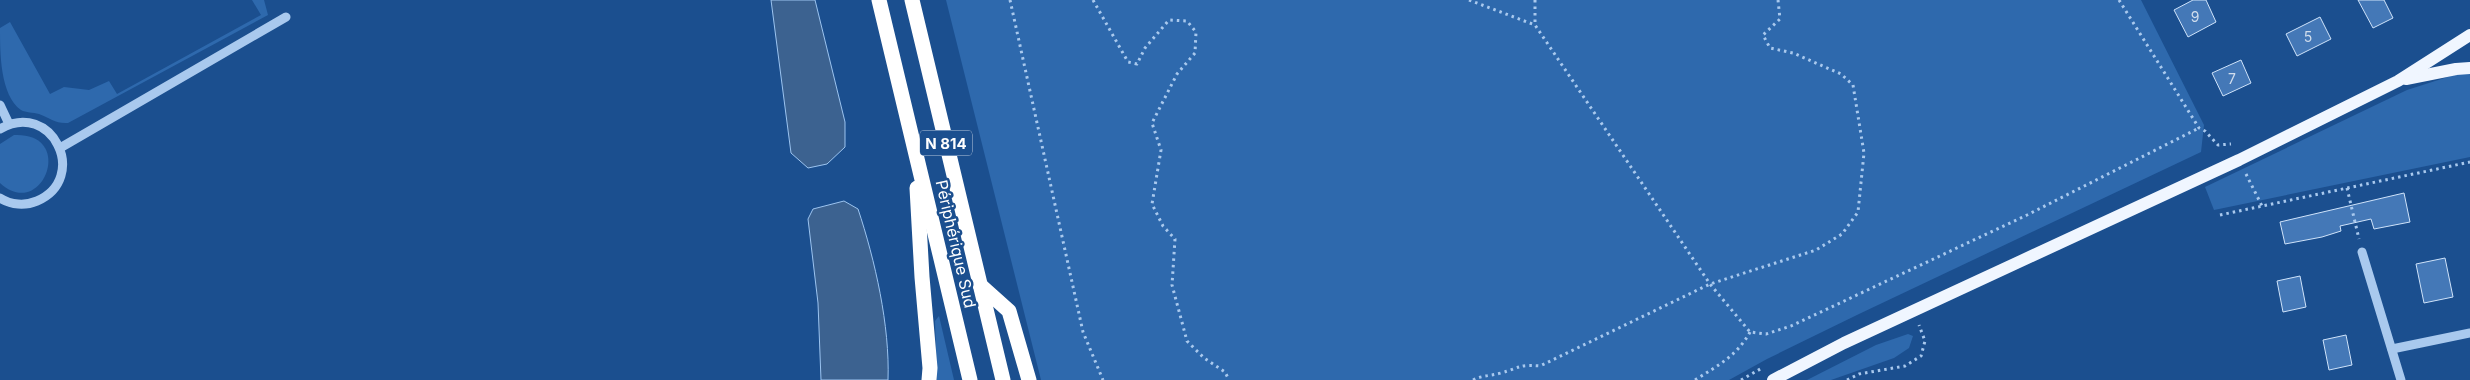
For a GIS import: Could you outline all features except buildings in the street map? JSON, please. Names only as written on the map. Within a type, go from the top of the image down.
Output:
[{"type":"highway","name":"Périphérique Sud","points":[[879,0],[970,380]]},
{"type":"highway","name":"Périphérique Sud","points":[[912,0],[1003,380]]},
{"type":"highway","name":"N 814","points":[[915,149],[930,380]]},
{"type":"highway","points":[[980,286],[1009,310],[1029,380]]},
{"type":"main road","points":[[1773,380],[1844,343],[2239,160],[2398,81],[2470,35]]},
{"type":"main road","points":[[2398,81],[2456,69],[2470,68]]},
{"type":"main road","points":[[1788,380],[1844,343]]},
{"type":"street","points":[[60,148],[286,17]]},
{"type":"street","points":[[0,106],[9,124]]},
{"type":"street","points":[[0,129],[9,124],[24,122],[39,126],[51,135],[60,148],[62,172],[49,193],[27,204],[10,202],[0,198]]},
{"type":"street","points":[[2362,252],[2401,380]]},
{"type":"street","points":[[2392,349],[2470,333]]},
{"type":"path","points":[[1010,0],[1083,332],[1103,380]]},
{"type":"path","points":[[1093,0],[1128,62],[1137,64],[1145,48],[1169,20],[1187,21],[1196,32],[1195,53],[1177,74],[1152,123],[1161,150],[1152,204],[1163,226],[1175,238],[1172,285],[1187,341],[1204,358],[1225,372],[1229,380]]},
{"type":"path","points":[[1469,0],[1535,25]]},
{"type":"path","points":[[1535,0],[1535,25],[1710,284],[1750,332],[1766,334],[1791,326],[2027,215],[2199,128]]},
{"type":"path","points":[[1473,380],[1483,375],[1500,374],[1521,364],[1540,366],[1710,284],[1816,250],[1842,234],[1858,212],[1864,154],[1853,85],[1841,74],[1793,53],[1770,48],[1763,35],[1780,19],[1778,0]]},
{"type":"path","points":[[2119,0],[2199,128],[2206,131],[2218,145],[2231,144]]},
{"type":"path","points":[[2220,215],[2470,162]]},
{"type":"path","points":[[2243,167],[2262,206]]},
{"type":"path","points":[[2347,188],[2362,252]]},
{"type":"path","points":[[1847,380],[1858,374],[1905,366],[1922,356],[1925,341],[1914,311]]},
{"type":"path","points":[[1694,380],[1727,361],[1742,346],[1750,332]]},
{"type":"path","points":[[1741,380],[1765,366]]},
{"type":"shaded area","points":[[252,0],[264,0],[268,15],[68,123],[56,122],[39,114],[21,110],[14,103],[5,84],[0,49],[0,28],[10,22],[50,94],[64,87],[89,90],[109,81],[117,94],[261,15]]},
{"type":"shaded area","points":[[771,0],[815,0],[845,122],[845,147],[827,164],[808,168],[791,153]]},
{"type":"shaded area","points":[[946,0],[2141,0],[2204,125],[2201,152],[1859,314],[1767,359],[1729,380],[1041,380]]},
{"type":"shaded area","points":[[2457,74],[2470,74],[2470,157],[2214,210],[2205,187],[2407,90]]},
{"type":"shaded area","points":[[14,135],[33,138],[44,147],[48,159],[46,172],[39,184],[29,192],[15,192],[0,183],[0,144]]},
{"type":"shaded area","points":[[844,201],[858,209],[870,250],[884,316],[887,338],[888,380],[821,380],[818,303],[808,219],[813,209]]},
{"type":"shaded area","points":[[939,316],[954,380],[937,380],[935,321]]},
{"type":"shaded area","points":[[1908,334],[1913,336],[1909,348],[1894,358],[1831,380],[1807,380],[1876,345]]}]
